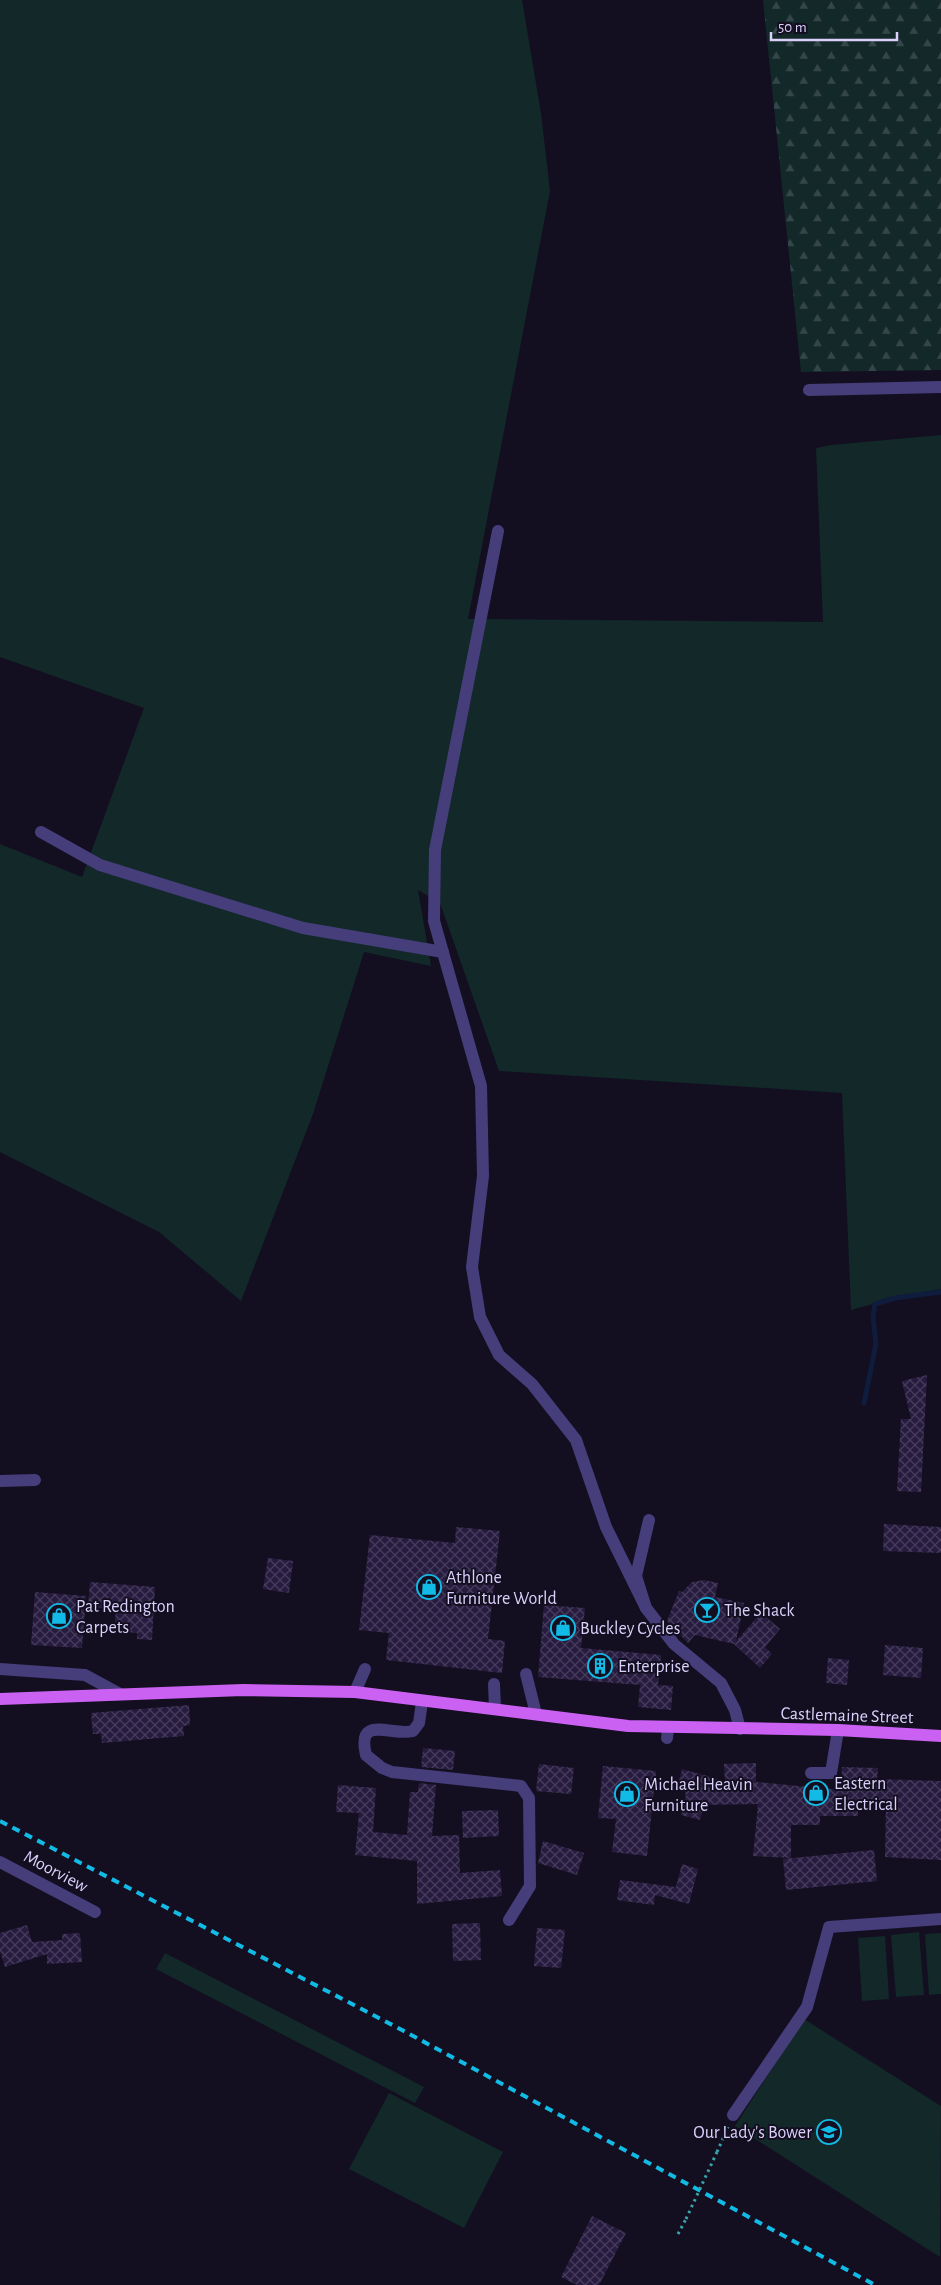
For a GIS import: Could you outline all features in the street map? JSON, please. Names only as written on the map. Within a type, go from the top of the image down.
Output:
[{"type":"main road","name":"Castlemaine Street","points":[[0,1699],[243,1690],[356,1692],[422,1702],[495,1708],[667,1733],[746,1729],[838,1730],[941,1736]]},
{"type":"street","points":[[809,390],[941,386]]},
{"type":"street","points":[[498,531],[434,850],[434,921],[481,1086],[483,1176],[472,1267],[480,1316],[499,1355],[532,1384],[576,1440],[606,1528],[646,1608],[674,1644],[721,1683],[746,1729]]},
{"type":"street","points":[[41,832],[100,865],[304,928],[443,952]]},
{"type":"street","points":[[0,1481],[35,1480]]},
{"type":"street","points":[[646,1608],[636,1576],[649,1520]]},
{"type":"street","points":[[0,1669],[85,1675],[120,1694]]},
{"type":"street","points":[[356,1692],[365,1669]]},
{"type":"street","points":[[526,1674],[536,1714]]},
{"type":"street","points":[[494,1684],[495,1708]]},
{"type":"street","points":[[422,1702],[419,1723],[413,1731],[404,1734],[377,1728],[369,1732],[365,1738],[366,1755],[382,1768],[392,1772],[520,1786],[529,1798],[530,1886],[509,1920]]},
{"type":"street","points":[[811,1773],[831,1773],[838,1730]]},
{"type":"street","name":"Moorview","points":[[0,1862],[95,1912]]},
{"type":"street","points":[[733,2115],[807,2007],[829,1926],[941,1919]]},
{"type":"path","points":[[678,2234],[733,2115]]},
{"type":"green space","points":[[0,0],[522,0],[541,113],[550,191],[468,619],[823,622],[816,448],[941,435],[941,1289],[895,1298],[851,1310],[842,1093],[499,1071],[440,903],[418,890],[431,966],[364,952],[313,1114],[241,1301],[159,1232],[0,1152],[0,844],[82,877],[144,708],[0,657]]},
{"type":"green space","points":[[763,0],[941,0],[941,370],[801,372]]},
{"type":"green space","points":[[919,1932],[924,1995],[896,1997],[891,1935]]},
{"type":"green space","points":[[941,1933],[941,1994],[929,1995],[925,1934]]},
{"type":"green space","points":[[885,1936],[889,1999],[862,2001],[858,1938]]},
{"type":"green space","points":[[165,1953],[424,2087],[415,2103],[156,1969]]},
{"type":"green space","points":[[804,2019],[941,2106],[940,2257],[735,2126]]},
{"type":"green space","points":[[389,2093],[503,2152],[464,2228],[349,2169]]},
{"type":"building","points":[[927,1375],[921,1492],[897,1491],[901,1419],[911,1419],[902,1381]]},
{"type":"building","points":[[884,1524],[941,1527],[941,1553],[883,1551]]},
{"type":"building","name":"Athlone Furniture World","points":[[456,1527],[500,1531],[488,1639],[505,1641],[502,1673],[386,1660],[389,1633],[359,1630],[370,1535],[455,1543]]},
{"type":"building","points":[[268,1558],[293,1561],[289,1593],[263,1589]]},
{"type":"building","name":"The Shack","points":[[704,1580],[718,1583],[715,1597],[744,1603],[736,1641],[761,1613],[780,1629],[765,1647],[772,1654],[760,1668],[734,1644],[695,1635],[688,1643],[667,1621],[679,1591],[682,1592],[692,1582]]},
{"type":"building","points":[[90,1582],[155,1587],[152,1640],[137,1639],[137,1633],[114,1631],[116,1609],[88,1607]]},
{"type":"building","points":[[35,1592],[86,1596],[82,1648],[31,1645]]},
{"type":"building","points":[[544,1605],[585,1608],[581,1648],[661,1655],[658,1685],[673,1686],[671,1710],[638,1707],[640,1685],[538,1677]]},
{"type":"building","points":[[885,1645],[923,1648],[921,1678],[883,1675]]},
{"type":"building","points":[[828,1658],[849,1660],[847,1685],[826,1683]]},
{"type":"building","points":[[189,1705],[190,1725],[183,1726],[184,1736],[102,1743],[101,1734],[93,1734],[91,1713]]},
{"type":"building","points":[[423,1748],[455,1751],[453,1770],[421,1767]]},
{"type":"building","points":[[756,1763],[756,1782],[841,1790],[842,1767],[878,1768],[877,1779],[941,1781],[941,1860],[885,1857],[886,1800],[858,1800],[858,1816],[820,1816],[820,1825],[791,1825],[791,1858],[753,1856],[758,1804],[704,1805],[700,1820],[681,1815],[686,1795],[679,1781],[682,1769],[725,1781],[724,1764]]},
{"type":"building","points":[[539,1764],[574,1768],[571,1794],[536,1791]]},
{"type":"building","name":"Michael Heavin Furniture","points":[[603,1766],[656,1771],[647,1856],[612,1852],[616,1819],[598,1818]]},
{"type":"building","points":[[419,1783],[436,1785],[432,1836],[459,1835],[460,1873],[500,1870],[502,1896],[417,1904],[417,1861],[355,1855],[359,1813],[336,1812],[338,1785],[376,1788],[373,1832],[407,1835],[410,1792],[418,1792]]},
{"type":"building","points":[[498,1810],[499,1836],[463,1838],[462,1811]]},
{"type":"building","points":[[543,1841],[584,1853],[577,1875],[538,1863]]},
{"type":"building","points":[[874,1850],[877,1881],[786,1890],[783,1859]]},
{"type":"building","points":[[682,1864],[698,1869],[689,1904],[655,1895],[654,1905],[617,1900],[620,1880],[676,1887]]},
{"type":"building","points":[[480,1923],[481,1960],[453,1961],[452,1924]]},
{"type":"building","points":[[27,1925],[32,1942],[62,1940],[62,1934],[80,1933],[82,1962],[47,1964],[47,1954],[5,1967],[0,1951],[0,1933]]},
{"type":"building","points":[[537,1928],[565,1930],[561,1968],[534,1966]]},
{"type":"building","points":[[592,2216],[626,2233],[599,2285],[577,2285],[561,2277]]},
{"type":"waterway","points":[[864,1403],[876,1344],[873,1317],[875,1304],[895,1298],[941,1292]]},
{"type":"railway","points":[[0,1821],[402,2030],[875,2285]]},
{"type":"place","name":"Athlone Furniture World","points":[[429,1587]]},
{"type":"place","name":"The Shack","points":[[707,1610]]},
{"type":"place","name":"Pat Redington Carpets","points":[[59,1616]]},
{"type":"place","name":"Buckley Cycles","points":[[563,1628]]},
{"type":"place","name":"Enterprise","points":[[600,1666]]},
{"type":"place","name":"Eastern Electrical","points":[[816,1793]]},
{"type":"place","name":"Michael Heavin Furniture","points":[[627,1794]]},
{"type":"place","name":"Our Lady's Bower","points":[[829,2132]]}]
